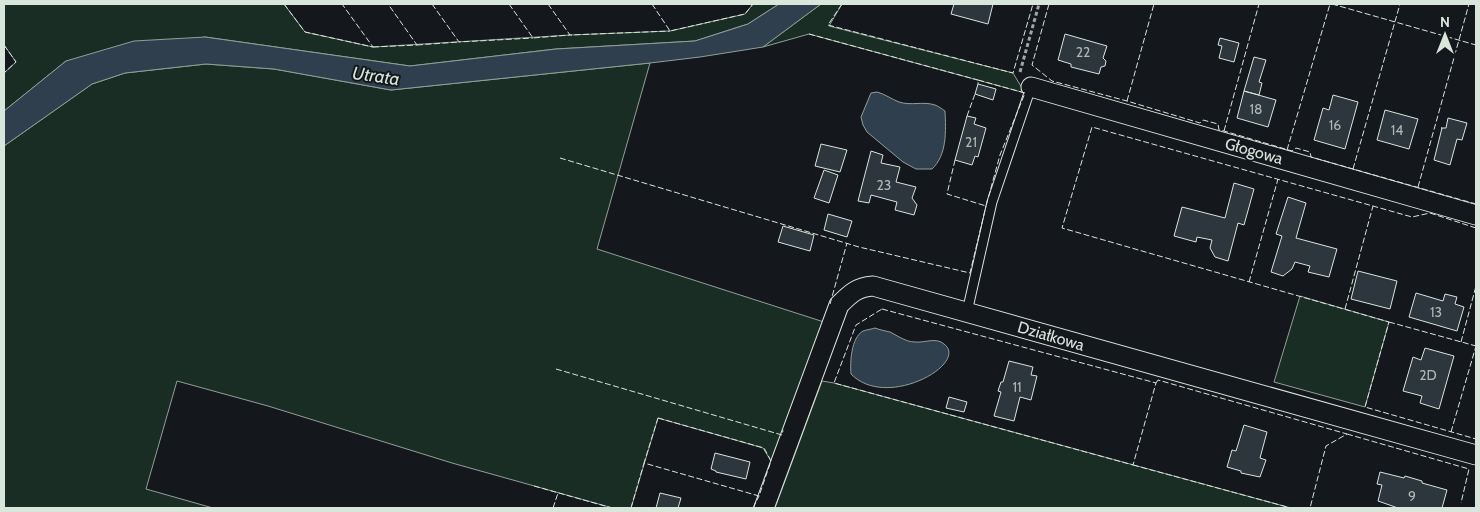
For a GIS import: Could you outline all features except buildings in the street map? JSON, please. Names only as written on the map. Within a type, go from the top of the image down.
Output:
[{"type":"street","name":"Głogowa","points":[[1032,86],[1476,216]]},
{"type":"street","name":"Działkowa","points":[[764,508],[839,305],[853,292],[863,287],[873,286],[1476,455]]},
{"type":"lane","points":[[967,312],[992,202],[1032,86]]},
{"type":"path","points":[[1032,86],[1023,83],[1020,72],[1039,4]]},
{"type":"green space","points":[[4,4],[284,4],[305,32],[373,47],[670,31],[745,14],[753,4],[779,4],[748,24],[695,41],[556,49],[410,66],[205,37],[66,61],[4,111],[4,73],[16,62],[4,45]]},
{"type":"green space","points":[[821,4],[842,4],[829,26],[1013,73],[1025,93],[809,34],[763,47]]},
{"type":"green space","points":[[650,63],[597,249],[824,322],[771,461],[763,448],[658,418],[631,508],[613,508],[452,463],[268,406],[177,381],[146,489],[213,508],[4,508],[4,146],[92,84],[125,73],[206,64],[274,69],[391,90]]},
{"type":"green space","points":[[1300,296],[1389,322],[1365,407],[1274,382]]},
{"type":"green space","points":[[822,381],[834,383],[1291,508],[775,508]]},
{"type":"water","name":"Utrata","points":[[779,4],[821,4],[763,47],[650,63],[391,90],[274,69],[206,64],[125,73],[92,84],[4,146],[4,111],[66,61],[134,41],[205,37],[410,66],[556,49],[695,41],[748,24]]},
{"type":"water","points":[[877,92],[899,102],[908,104],[926,103],[936,105],[945,111],[943,150],[941,157],[932,169],[916,169],[903,162],[867,132],[861,117],[871,93]]},
{"type":"water","points":[[875,328],[890,332],[912,342],[941,342],[949,352],[946,362],[935,372],[921,380],[903,386],[884,388],[866,384],[851,374],[852,351],[859,334]]},
{"type":"fence","points":[[284,4],[305,32],[373,47],[342,4]]},
{"type":"fence","points":[[373,47],[417,45],[388,4]]},
{"type":"fence","points":[[432,4],[459,42],[533,38]]},
{"type":"fence","points":[[509,4],[533,38],[570,35]]},
{"type":"fence","points":[[548,4],[570,35],[670,31]]},
{"type":"fence","points":[[652,4],[670,31],[745,14],[753,4]]},
{"type":"fence","points":[[842,4],[828,25],[1013,73],[1033,4]]},
{"type":"fence","points":[[1049,4],[1032,65],[1052,81],[1200,123],[1203,120],[1218,124],[1219,130],[1292,151],[1296,148],[1310,152],[1311,157],[1476,204]]},
{"type":"fence","points":[[1127,101],[1154,4]]},
{"type":"fence","points":[[1224,131],[1259,4]]},
{"type":"fence","points":[[1287,150],[1330,4]]},
{"type":"fence","points":[[1332,4],[1476,45]]},
{"type":"fence","points":[[1353,169],[1400,4]]},
{"type":"fence","points":[[1418,187],[1469,4]]},
{"type":"fence","points":[[809,34],[978,80]]},
{"type":"fence","points":[[417,45],[459,42]]},
{"type":"fence","points":[[4,45],[16,62],[4,73]]},
{"type":"fence","points":[[955,160],[947,194],[986,206],[1000,155],[1025,93],[978,80],[978,84]]},
{"type":"fence","points":[[967,116],[975,94]]},
{"type":"fence","points":[[1476,228],[1430,213],[1412,217],[1092,127],[1062,228],[1389,322],[1365,407],[1476,439]]},
{"type":"fence","points":[[560,158],[859,247],[970,273],[986,206]]},
{"type":"fence","points":[[1249,282],[1278,179]]},
{"type":"fence","points":[[1345,309],[1373,206]]},
{"type":"fence","points":[[830,304],[847,243]]},
{"type":"fence","points":[[1461,342],[1476,286]]},
{"type":"fence","points":[[882,309],[1156,383],[1133,465],[834,383],[856,325],[882,309]]},
{"type":"fence","points":[[1389,322],[1476,346]]},
{"type":"fence","points":[[1451,432],[1476,346]]},
{"type":"fence","points":[[556,369],[782,435],[783,430]]},
{"type":"fence","points":[[1156,383],[1158,380],[1347,434],[1326,446],[1310,508]]},
{"type":"fence","points":[[658,418],[764,448],[771,461],[759,496],[644,463],[658,418]]},
{"type":"fence","points":[[1347,434],[1469,469],[1461,503]]},
{"type":"fence","points":[[631,508],[644,463]]},
{"type":"fence","points":[[1133,465],[1291,508]]},
{"type":"fence","points":[[534,486],[612,508]]},
{"type":"fence","points":[[553,508],[558,493]]},
{"type":"fence","points":[[753,508],[759,496]]}]
